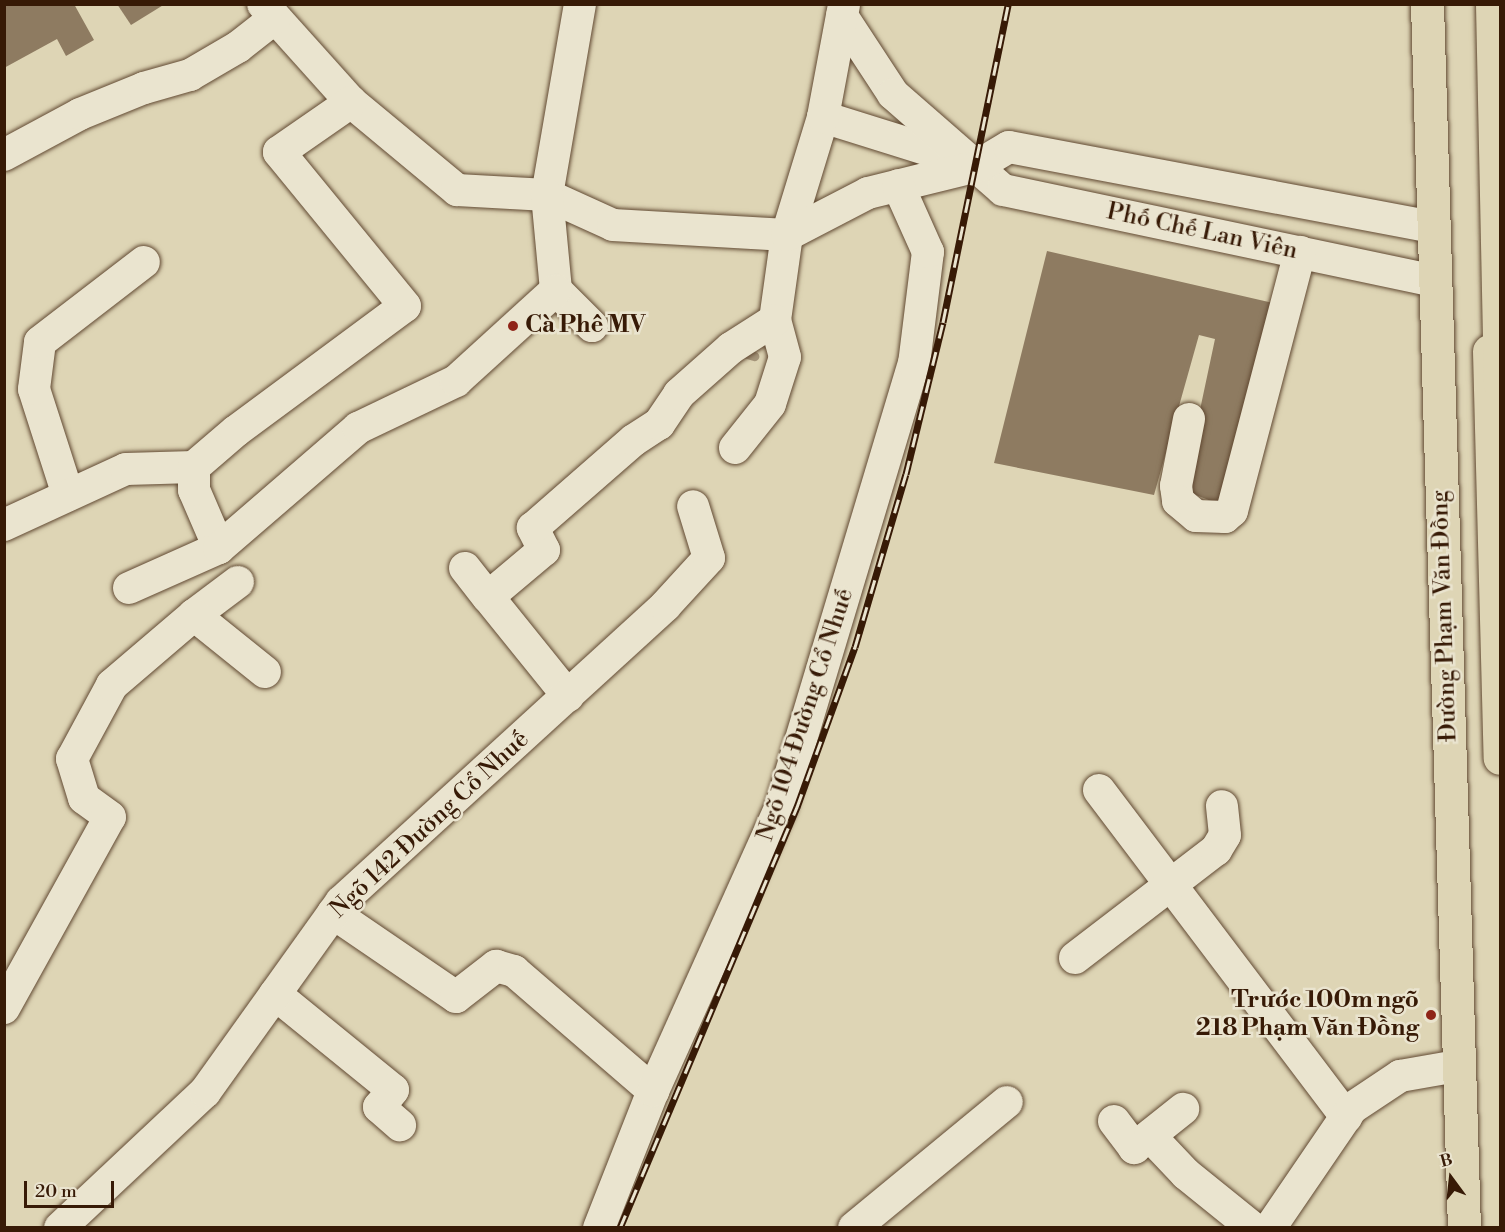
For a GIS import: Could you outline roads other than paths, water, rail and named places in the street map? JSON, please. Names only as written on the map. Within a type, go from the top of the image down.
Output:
[{"type":"main road","name":"Đường Phạm Văn Đồng","points":[[1427,4],[1456,1066],[1464,1227]]},
{"type":"main road","points":[[1479,4],[1500,758]]},
{"type":"main road","points":[[1491,4],[1500,384]]},
{"type":"street","points":[[580,4],[547,195],[556,290],[592,326]]},
{"type":"street","points":[[735,448],[773,395],[785,357],[775,320],[788,235],[823,117],[843,10]]},
{"type":"street","points":[[843,10],[893,94],[977,166]]},
{"type":"street","points":[[4,155],[80,114],[144,87],[190,75],[238,48],[269,11],[351,102],[457,190],[547,195],[613,225],[788,235],[868,193],[977,166]]},
{"type":"street","points":[[4,525],[126,469],[195,467],[236,431],[405,306],[279,152],[351,102]]},
{"type":"street","name":"Phố Chế Lan Viên","points":[[823,117],[977,166],[1003,190],[1435,281]]},
{"type":"street","name":"Phố Chế Lan Viên","points":[[977,166],[1009,147],[1433,227]]},
{"type":"street","name":"Ngõ 104 Đường Cổ Nhuế","points":[[599,1227],[653,1090],[781,806],[914,364],[928,252],[898,185]]},
{"type":"street","points":[[1189,419],[1176,486],[1178,501],[1196,516],[1225,517],[1232,510],[1300,252]]},
{"type":"street","points":[[68,495],[34,389],[40,342],[144,262]]},
{"type":"street","points":[[129,588],[219,548],[358,428],[456,381],[556,290]]},
{"type":"street","points":[[488,597],[544,550],[533,528],[634,440],[659,424],[679,394],[705,371],[775,320]]},
{"type":"street","points":[[195,467],[194,490],[219,548]]},
{"type":"street","name":"Ngõ 142 Đường Cổ Nhuế","points":[[60,1227],[205,1092],[333,914],[665,606],[709,558],[693,506]]},
{"type":"street","points":[[465,568],[568,696]]},
{"type":"street","points":[[4,1008],[110,817],[84,798],[72,759],[112,685],[194,615],[238,582]]},
{"type":"street","points":[[194,615],[266,672]]},
{"type":"street","points":[[1099,790],[1346,1117]]},
{"type":"street","points":[[1075,958],[1221,844],[1227,823],[1222,806]]},
{"type":"street","points":[[333,914],[456,997],[496,966],[514,971],[653,1090]]},
{"type":"street","points":[[275,994],[393,1090],[379,1107],[400,1125]]},
{"type":"street","points":[[1270,1227],[1346,1117],[1386,1082],[1456,1066]]},
{"type":"street","points":[[854,1227],[1007,1102]]},
{"type":"street","points":[[1114,1121],[1134,1148],[1183,1109]]},
{"type":"street","points":[[1150,1136],[1193,1180],[1253,1227]]},
{"type":"waterway","points":[[740,352],[754,356]]},
{"type":"railway","points":[[620,1228],[797,807],[855,647],[906,474],[943,322],[1008,4]]},
{"type":"place","name":"Cà Phê MV","points":[[513,326]]},
{"type":"place","name":"Trước 100m ngõ 218 Phạm Văn Đồng","points":[[1431,1015]]}]
